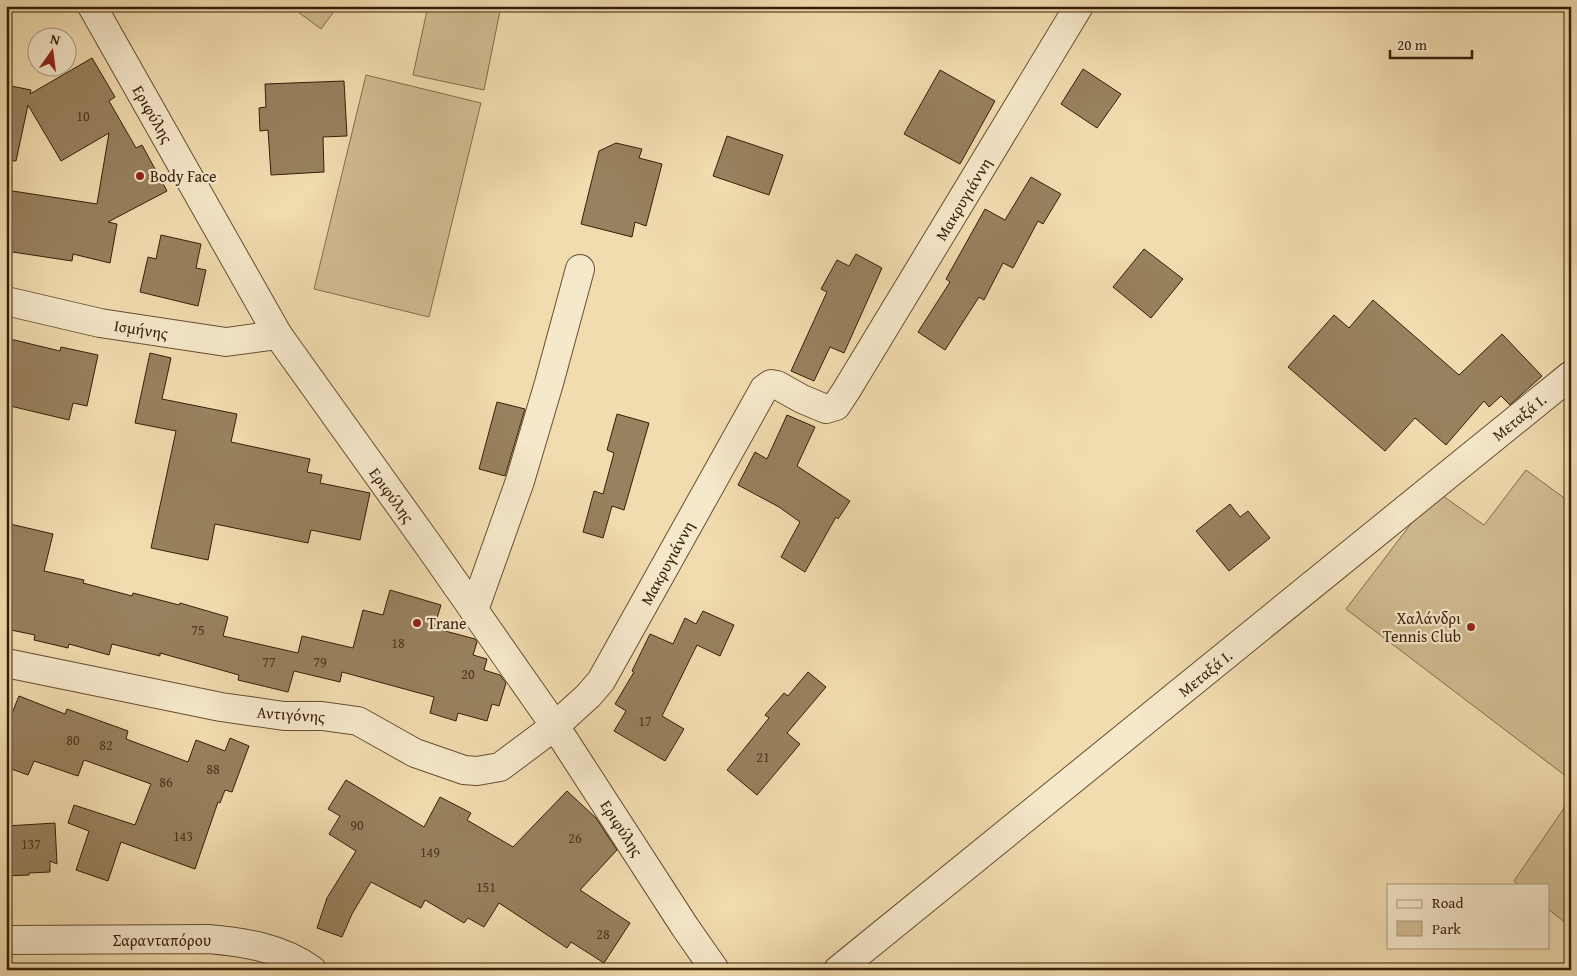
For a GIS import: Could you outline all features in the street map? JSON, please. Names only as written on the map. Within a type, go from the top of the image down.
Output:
[{"type":"street","name":"Εριφύλης","points":[[92,6],[278,335],[556,726],[685,927],[715,970]]},
{"type":"street","name":"Μακρυγιάννη","points":[[556,726],[601,681],[764,389],[770,384],[777,385],[826,410],[836,406],[1079,6]]},
{"type":"street","points":[[474,610],[520,481],[580,269]]},
{"type":"street","name":"Ισμήνης","points":[[6,302],[100,323],[226,342],[278,335]]},
{"type":"street","name":"Μεταξά Ι.","points":[[838,970],[1571,375]]},
{"type":"street","name":"Αντιγόνης","points":[[6,663],[221,707],[284,716],[322,716],[358,721],[415,753],[464,770],[477,771],[500,767],[556,726]]},
{"type":"street","name":"Σαρανταπόρου","points":[[6,940],[208,939],[232,941],[278,952],[302,962],[312,970]]},
{"type":"green space","points":[[290,6],[338,6],[321,29]]},
{"type":"green space","points":[[428,6],[501,6],[484,90],[413,75]]},
{"type":"green space","points":[[366,75],[481,103],[429,317],[314,289]]},
{"type":"green space","name":"Χαλάνδρι Tennis Club","points":[[1526,470],[1571,503],[1571,780],[1346,609],[1436,491],[1484,525]]},
{"type":"green space","points":[[1571,798],[1571,927],[1550,911],[1550,884],[1518,884],[1514,881]]},
{"type":"building","points":[[92,58],[115,97],[109,101],[136,148],[142,145],[167,191],[108,222],[117,224],[110,263],[73,254],[72,261],[6,251],[6,190],[97,204],[109,133],[61,161],[28,105],[16,161],[6,160],[6,85],[31,90],[30,94],[58,78],[78,78],[78,66]]},
{"type":"building","points":[[1083,69],[1121,94],[1097,128],[1061,104]]},
{"type":"building","points":[[940,70],[995,101],[960,164],[904,134]]},
{"type":"building","points":[[344,81],[347,136],[323,137],[324,172],[271,175],[268,130],[260,131],[259,108],[266,107],[265,84]]},
{"type":"building","points":[[727,136],[783,155],[769,195],[713,176]]},
{"type":"building","points":[[616,143],[642,149],[639,158],[662,164],[646,226],[635,222],[632,237],[581,224],[599,151]]},
{"type":"building","points":[[1031,177],[1061,194],[1043,224],[1038,221],[1013,268],[1003,263],[984,300],[979,297],[945,350],[918,332],[950,282],[946,279],[985,209],[1005,220]]},
{"type":"building","points":[[161,235],[201,244],[196,268],[206,270],[198,306],[140,292],[148,257],[156,259]]},
{"type":"building","points":[[1144,249],[1183,279],[1151,318],[1113,287]]},
{"type":"building","points":[[856,254],[882,268],[844,353],[830,347],[814,381],[791,371],[827,292],[821,289],[837,260],[849,266]]},
{"type":"building","points":[[1373,300],[1459,375],[1502,334],[1542,376],[1510,405],[1501,396],[1489,407],[1484,401],[1446,445],[1415,418],[1385,451],[1288,367],[1334,315],[1349,328]]},
{"type":"building","points":[[6,338],[60,351],[61,347],[98,355],[87,406],[73,403],[69,420],[6,405]]},
{"type":"building","points":[[150,353],[171,358],[162,399],[237,414],[231,442],[310,459],[307,472],[322,475],[320,483],[370,493],[360,540],[311,530],[308,543],[215,524],[208,560],[151,548],[176,431],[135,423]]},
{"type":"building","points":[[497,402],[525,409],[505,476],[479,469]]},
{"type":"building","points":[[617,414],[649,423],[624,510],[612,506],[603,538],[583,532],[594,491],[603,494],[614,453],[607,450]]},
{"type":"building","points":[[787,415],[815,427],[797,466],[850,501],[838,519],[836,517],[805,572],[781,557],[800,522],[779,507],[738,485],[755,452],[767,459]]},
{"type":"building","points":[[1230,504],[1240,517],[1248,511],[1270,538],[1229,571],[1196,531]]},
{"type":"building","points":[[6,523],[53,534],[44,571],[84,580],[83,583],[132,596],[133,593],[179,605],[180,603],[228,617],[223,636],[298,653],[302,636],[353,648],[363,610],[383,615],[390,590],[441,605],[434,628],[475,639],[477,642],[473,655],[487,659],[484,670],[500,675],[506,683],[499,706],[492,704],[487,721],[458,713],[456,721],[430,713],[434,697],[342,672],[340,682],[294,671],[288,692],[238,680],[239,675],[160,653],[160,656],[112,644],[109,655],[69,644],[68,648],[34,640],[35,635],[6,629]]},
{"type":"building","points":[[703,611],[734,625],[720,656],[697,645],[662,716],[684,729],[665,761],[614,731],[626,711],[615,704],[634,672],[632,671],[650,634],[673,644],[685,618],[696,624]]},
{"type":"building","points":[[808,672],[826,687],[787,733],[800,744],[757,795],[727,770],[769,718],[765,715],[784,693],[788,696]]},
{"type":"building","points":[[19,696],[65,714],[67,709],[128,731],[126,739],[188,762],[196,740],[225,751],[230,738],[249,746],[232,792],[225,790],[220,803],[218,802],[195,869],[121,842],[108,881],[76,870],[89,831],[68,823],[74,805],[135,825],[151,784],[84,760],[78,776],[34,761],[28,775],[6,767],[6,728]]},
{"type":"building","points":[[346,780],[424,827],[440,797],[471,813],[467,820],[513,847],[567,791],[596,818],[617,850],[580,890],[630,923],[604,963],[571,942],[567,948],[499,903],[484,927],[468,918],[464,923],[425,900],[421,908],[371,882],[352,914],[342,937],[317,928],[327,898],[356,851],[329,834],[340,816],[328,809]]},
{"type":"building","points":[[55,823],[57,864],[50,861],[50,872],[6,876],[6,826]]},
{"type":"place","name":"Body Face","points":[[140,176]]},
{"type":"place","name":"Trane","points":[[417,623]]},
{"type":"place","name":"Χαλάνδρι Tennis Club","points":[[1471,627]]}]
